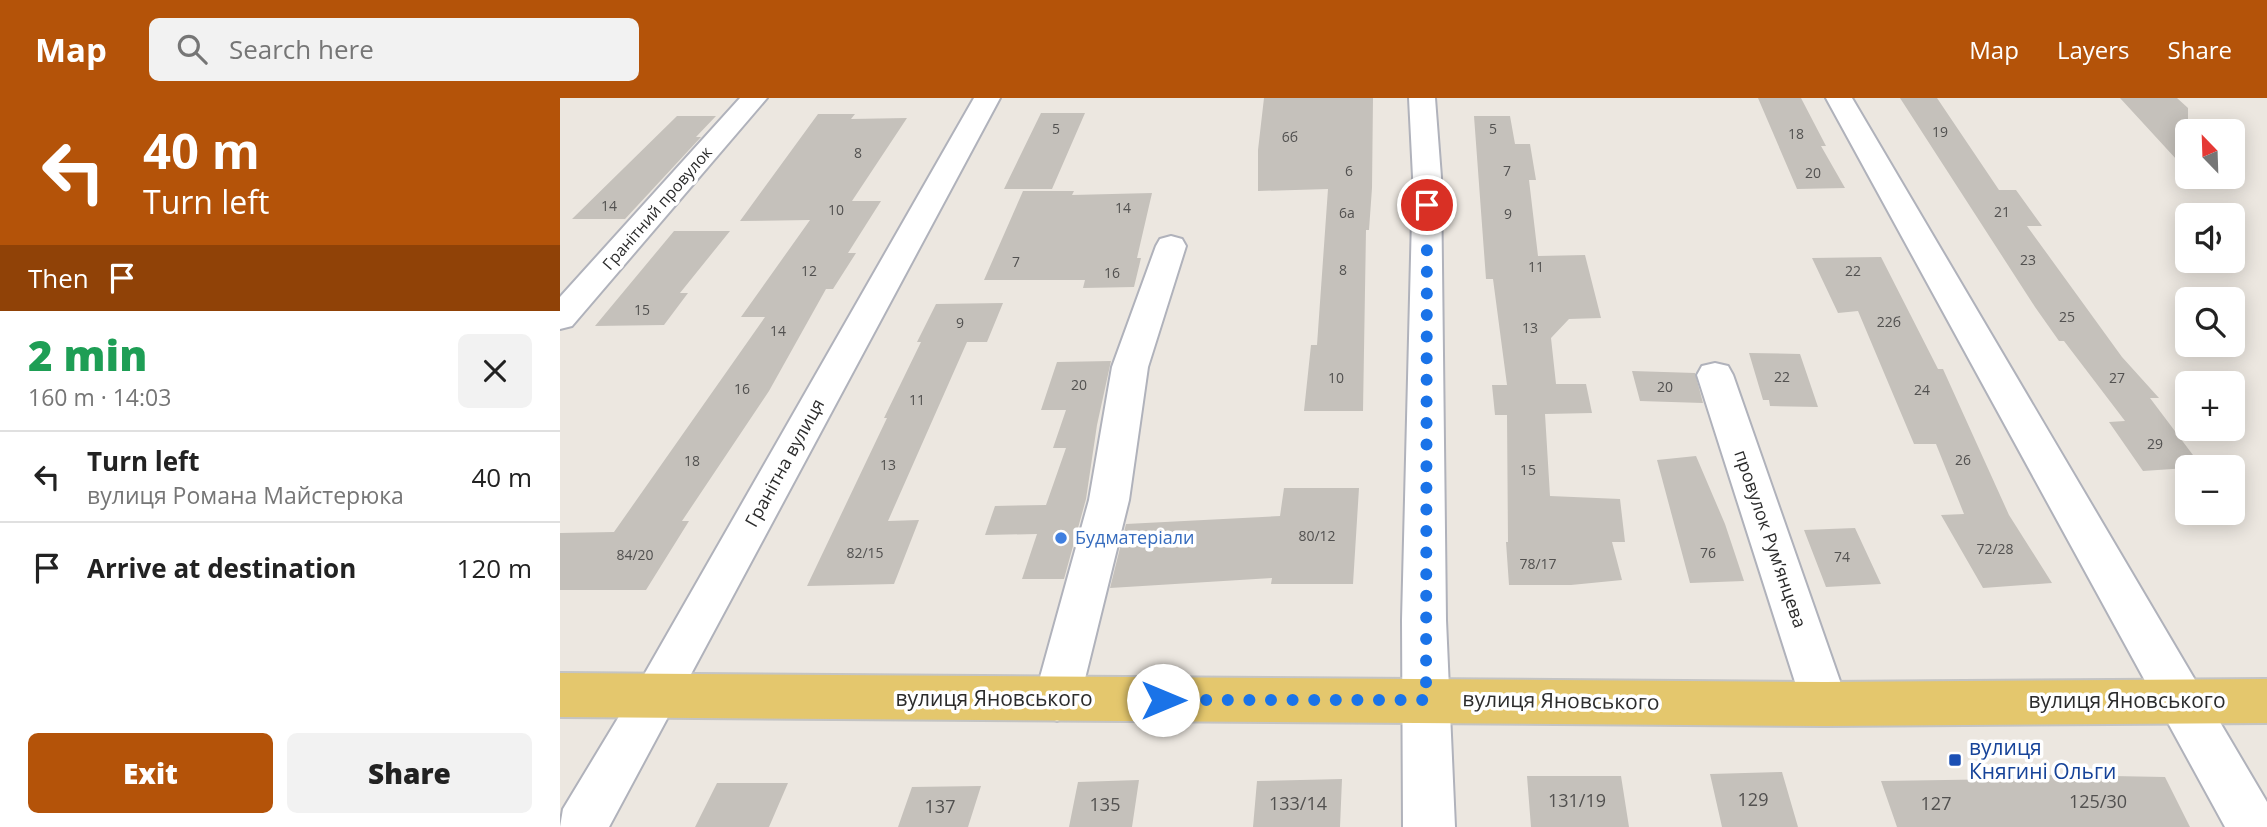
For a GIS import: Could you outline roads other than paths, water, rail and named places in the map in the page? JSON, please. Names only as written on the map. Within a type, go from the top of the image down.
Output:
[{"type":"main road","name":"вулиця Яновського","points":[[560,695],[1825,704],[2267,701]]},
{"type":"street","name":"Гранітний провулок","points":[[560,318],[754,98]]},
{"type":"street","name":"Гранітна вулиця","points":[[581,827],[657,695],[987,98]]},
{"type":"street","points":[[1422,98],[1427,177],[1424,606],[1429,827]]},
{"type":"street","points":[[1839,98],[2253,827]]},
{"type":"street","points":[[1057,699],[1108,500],[1130,367],[1171,246]]},
{"type":"street","name":"провулок Румʼянцева","points":[[1715,375],[1825,704]]},
{"type":"place","name":"Будматеріали","points":[[1061,538]]},
{"type":"place","name":"вулиця Княгині Ольги","points":[[1955,760]]}]
